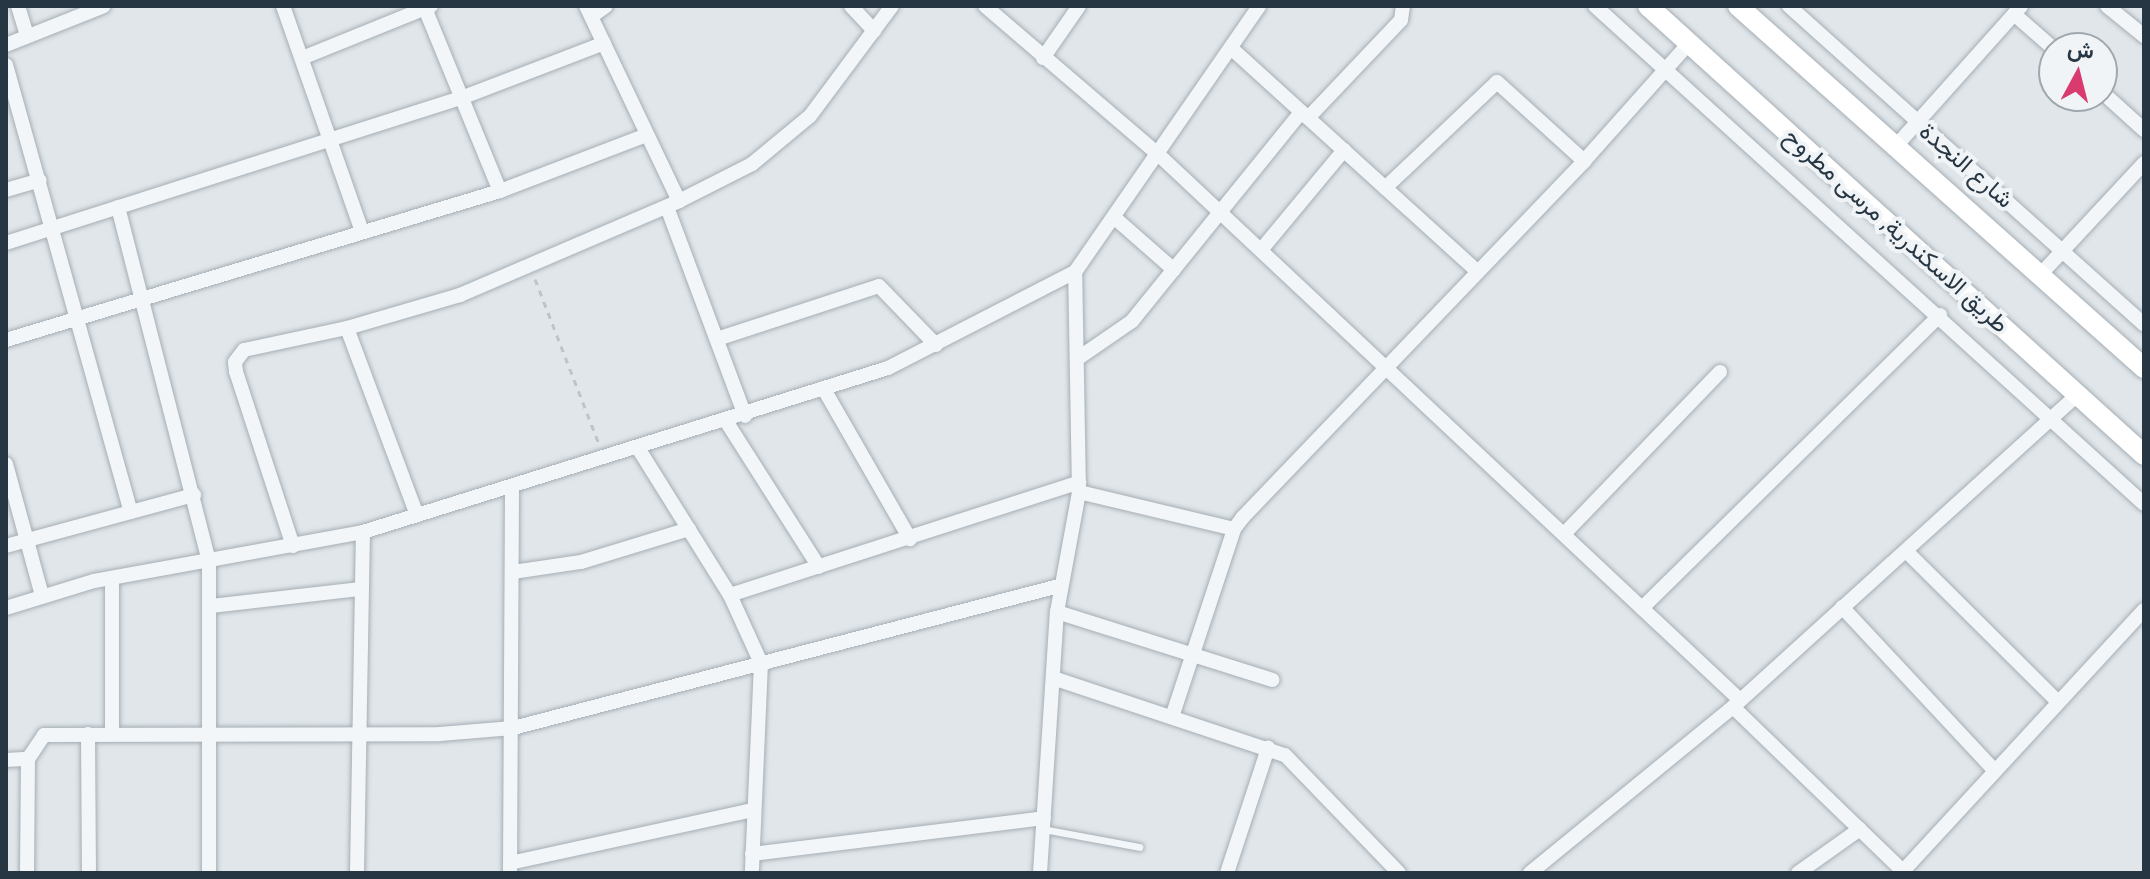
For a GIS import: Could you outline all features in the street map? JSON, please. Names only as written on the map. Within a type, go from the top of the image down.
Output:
[{"type":"main road","name":"طريق الاسكندرية, مرسى مطروح","points":[[1648,6],[2144,455]]},
{"type":"main road","points":[[1738,6],[2144,368]]},
{"type":"street","points":[[18,6],[27,36]]},
{"type":"street","points":[[6,45],[104,6]]},
{"type":"street","points":[[283,6],[362,232]]},
{"type":"street","points":[[606,6],[589,11],[647,135],[745,416]]},
{"type":"street","points":[[851,6],[874,31]]},
{"type":"street","points":[[293,546],[235,362],[244,350],[347,328],[460,295],[673,204],[759,159],[792,135],[892,6]]},
{"type":"street","points":[[985,6],[1160,156],[1564,534],[1642,608],[1904,872],[2144,610]]},
{"type":"street","points":[[1043,58],[1079,6]]},
{"type":"street","points":[[6,608],[112,578],[363,532],[825,391],[936,345],[1075,272],[1160,156],[1259,6]]},
{"type":"street","points":[[1077,359],[1121,332],[1305,115],[1401,20],[1403,6]]},
{"type":"street","points":[[1595,6],[1940,315],[2144,504]]},
{"type":"street","name":"شارع النجدة","points":[[1789,6],[2144,324]]},
{"type":"street","points":[[2107,6],[2144,36]]},
{"type":"street","points":[[302,58],[427,7],[500,191]]},
{"type":"street","points":[[1896,146],[2018,10],[2038,32]]},
{"type":"street","points":[[6,243],[461,98],[604,43]]},
{"type":"street","points":[[1172,717],[1234,529],[1476,270],[1584,161],[1689,43]]},
{"type":"street","points":[[1231,48],[1476,270]]},
{"type":"street","points":[[6,65],[131,512]]},
{"type":"street","points":[[1385,188],[1497,82],[1584,161]]},
{"type":"street","points":[[2118,106],[2144,130]]},
{"type":"street","points":[[6,340],[500,191],[647,135]]},
{"type":"street","points":[[1261,250],[1344,150]]},
{"type":"street","points":[[2040,275],[2144,163]]},
{"type":"street","points":[[6,190],[40,180]]},
{"type":"street","points":[[118,207],[209,562],[209,873]]},
{"type":"street","points":[[1116,219],[1174,270]]},
{"type":"street","points":[[1040,873],[1059,586],[1079,487],[1075,272]]},
{"type":"street","points":[[717,339],[879,286],[936,345]]},
{"type":"street","points":[[1642,608],[1940,315]]},
{"type":"street","points":[[347,328],[417,515]]},
{"type":"street","points":[[1564,534],[1720,372]]},
{"type":"street","points":[[825,391],[910,539]]},
{"type":"street","points":[[1530,873],[1736,703],[2077,395]]},
{"type":"street","points":[[726,421],[819,567]]},
{"type":"street","points":[[638,448],[730,595],[761,663],[752,873]]},
{"type":"street","points":[[6,464],[42,596]]},
{"type":"street","points":[[512,486],[510,868],[753,810]]},
{"type":"street","points":[[730,595],[1079,487],[1234,529]]},
{"type":"street","points":[[6,546],[194,495]]},
{"type":"street","points":[[513,572],[581,562],[689,529]]},
{"type":"street","points":[[357,873],[363,532]]},
{"type":"street","points":[[1906,551],[2058,702]]},
{"type":"street","points":[[112,578],[112,734]]},
{"type":"street","points":[[27,873],[28,759],[44,735],[359,733],[513,728],[1059,586]]},
{"type":"street","points":[[211,606],[361,589]]},
{"type":"street","points":[[1842,607],[1995,771]]},
{"type":"street","points":[[1057,612],[1273,680]]},
{"type":"street","points":[[1053,678],[1268,748],[1294,762],[1399,873]]},
{"type":"street","points":[[88,734],[89,873]]},
{"type":"street","points":[[1227,873],[1268,748]]},
{"type":"street","points":[[6,760],[28,759]]},
{"type":"street","points":[[752,854],[1043,824]]},
{"type":"street","points":[[1798,873],[1860,829]]},
{"type":"lane","points":[[1043,824],[1139,847]]},
{"type":"path","points":[[530,267],[604,458]]}]
